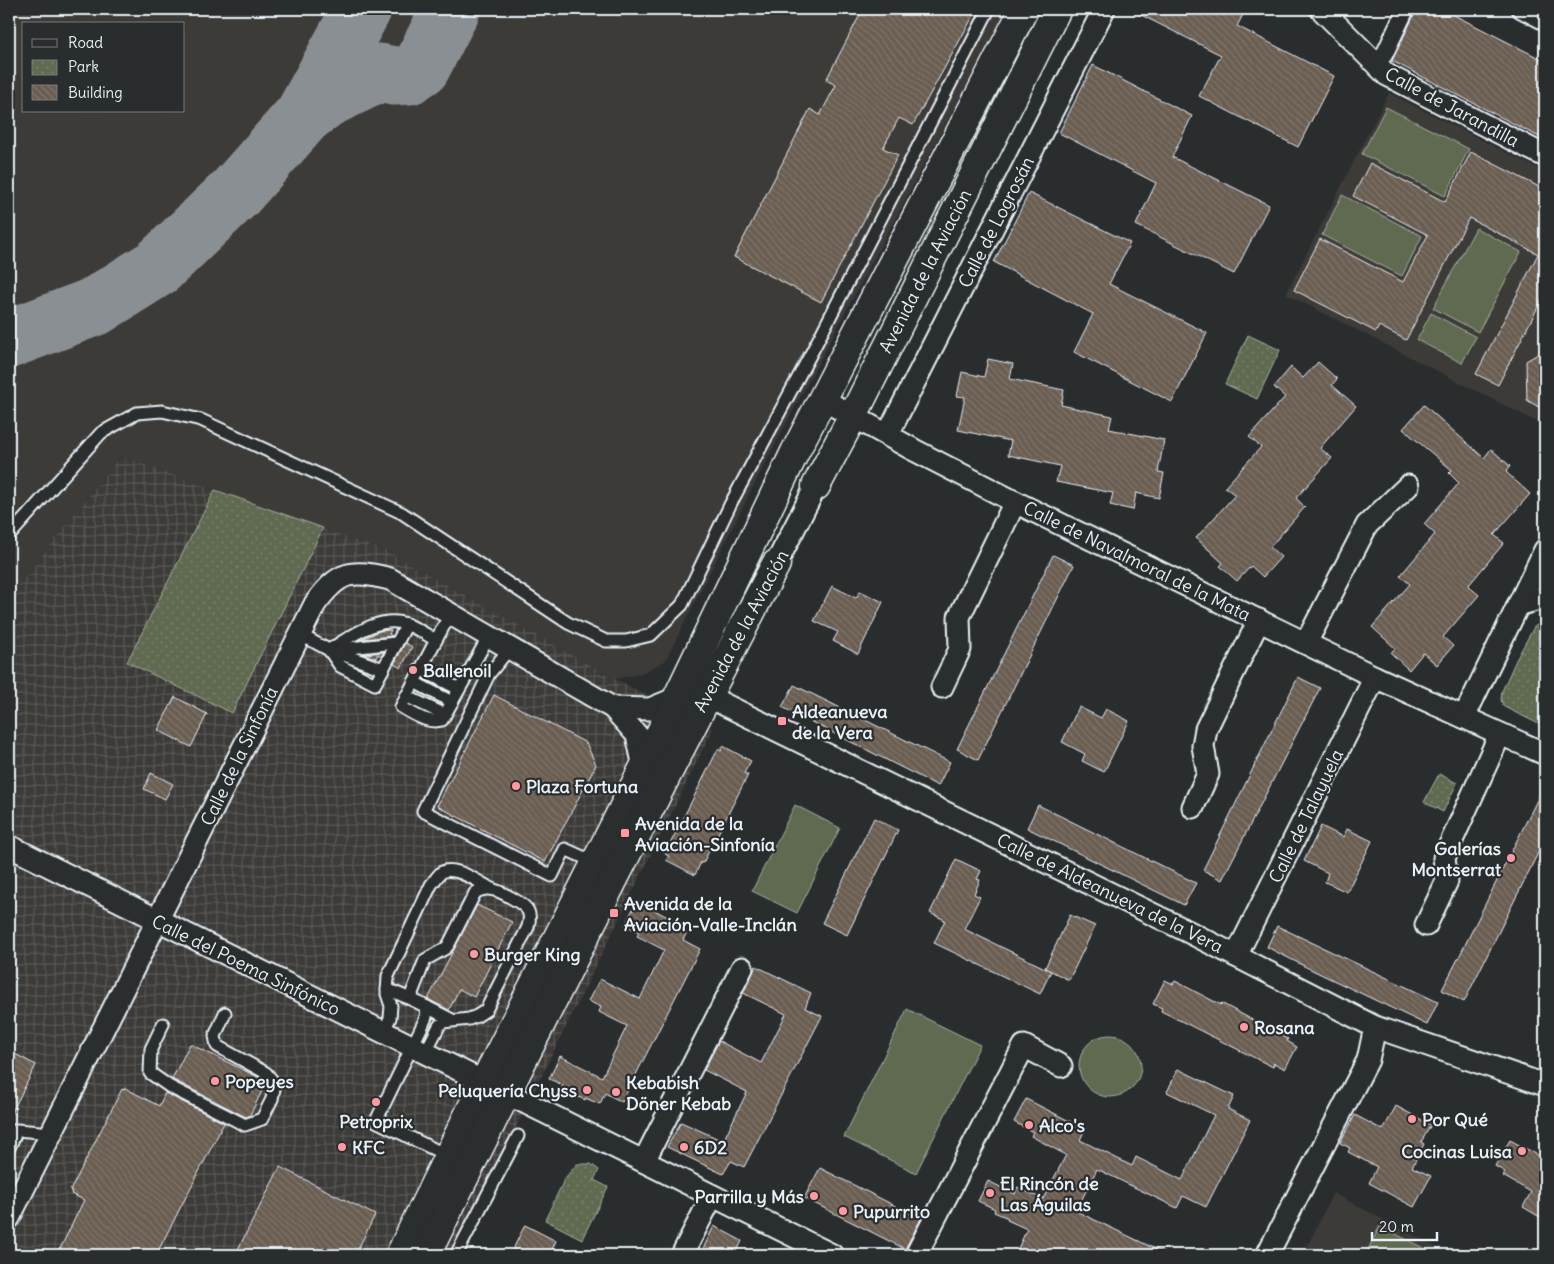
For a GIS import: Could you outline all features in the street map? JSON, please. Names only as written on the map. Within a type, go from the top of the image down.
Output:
[{"type":"main road","name":"Avenida de la Aviación","points":[[426,1255],[495,1088],[596,863],[679,697],[795,452],[1024,9]]},
{"type":"main road","name":"Avenida de la Aviación","points":[[816,486],[1057,9]]},
{"type":"main road","name":"Avenida de la Aviación","points":[[400,1255],[448,1156],[495,1088],[707,696],[776,564]]},
{"type":"street","name":"Calle de Logrosán","points":[[888,434],[1104,9]]},
{"type":"street","name":"Calle de Jarandilla","points":[[1321,9],[1387,75],[1545,156]]},
{"type":"street","points":[[1384,55],[1406,9]]},
{"type":"street","points":[[1520,9],[1545,22]]},
{"type":"street","name":"Calle de Navalmoral de la Mata","points":[[822,399],[1014,502],[1375,677],[1545,754]]},
{"type":"street","name":"Avenida de la Aviación","points":[[776,564],[816,486]]},
{"type":"street","points":[[1306,643],[1367,525],[1408,486]]},
{"type":"street","name":"Calle de Navalmoral de la Mata","points":[[942,687],[960,649],[959,617],[1014,502]]},
{"type":"street","points":[[1464,717],[1545,550]]},
{"type":"street","name":"Calle de la Sinfonía","points":[[9,1218],[299,634],[315,604],[328,586],[344,575],[369,573],[390,578],[614,708],[636,734],[644,767]]},
{"type":"street","points":[[1518,605],[1545,599]]},
{"type":"street","name":"Calle de Navalmoral de la Mata","points":[[1193,807],[1208,774],[1203,746],[1206,729],[1258,620]]},
{"type":"street","name":"Calle de Talayuela","points":[[1236,956],[1375,677]]},
{"type":"street","name":"Calle de Aldeanueva de la Vera","points":[[679,697],[707,696],[744,713],[1236,956],[1375,1027],[1545,1085]]},
{"type":"street","name":"Calle de la Sinfonía","points":[[614,708],[650,709],[679,697]]},
{"type":"street","points":[[1426,925],[1447,881],[1444,858],[1500,734]]},
{"type":"street","name":"Calle del Poema Sinfónico","points":[[9,846],[832,1255]]},
{"type":"street","points":[[644,1161],[742,968]]},
{"type":"street","points":[[1267,1255],[1368,1060],[1375,1027]]},
{"type":"street","points":[[916,1255],[1024,1046],[1061,1066]]},
{"type":"street","points":[[682,1255],[712,1196]]},
{"type":"lane","points":[[9,536],[101,432],[137,414],[162,411],[201,420],[402,513],[568,623],[606,641],[626,641],[651,635],[682,605],[734,499],[989,9]]},
{"type":"lane","points":[[451,613],[400,707],[429,722],[442,720],[489,636]]},
{"type":"lane","points":[[329,650],[360,630],[387,622],[406,624],[436,640]]},
{"type":"lane","points":[[329,650],[340,666],[375,684],[406,624]]},
{"type":"lane","points":[[299,634],[329,650],[383,669]]},
{"type":"lane","points":[[329,650],[396,644]]},
{"type":"lane","points":[[510,648],[489,674],[423,811],[552,876],[565,849],[596,863]]},
{"type":"lane","points":[[420,669],[459,689]]},
{"type":"lane","points":[[414,682],[452,702]]},
{"type":"lane","points":[[383,1033],[390,1018],[391,1006],[387,994],[388,976],[431,885],[440,874],[448,870],[460,872],[523,905],[528,911],[530,919],[528,927],[486,1010],[477,1016],[443,1022],[439,1026],[418,1050],[376,1121],[448,1156]]},
{"type":"lane","points":[[413,1000],[412,993],[425,960],[446,948],[449,944],[475,893],[480,889],[494,890]]},
{"type":"lane","points":[[388,989],[452,1020]]},
{"type":"lane","points":[[418,1050],[427,1007]]},
{"type":"lane","points":[[163,1024],[152,1049],[150,1073],[170,1087],[245,1125],[262,1118],[272,1099],[275,1084],[266,1073],[216,1046],[216,1036],[225,1013]]},
{"type":"lane","points":[[9,1148],[18,1130],[51,1133]]},
{"type":"lane","points":[[456,1255],[518,1136]]},
{"type":"shaded area","points":[[9,9],[1007,9],[762,469],[665,661],[642,673],[615,679],[388,552],[120,456],[9,598]]},
{"type":"shaded area","points":[[1389,93],[1545,172],[1545,426],[1286,294]]},
{"type":"shaded area","points":[[120,456],[388,552],[615,679],[713,729],[453,1255],[9,1255],[9,598]]},
{"type":"shaded area","points":[[1333,1193],[1451,1255],[1303,1255]]},
{"type":"green space","points":[[1386,107],[1469,149],[1445,196],[1362,154]]},
{"type":"green space","points":[[1342,195],[1422,236],[1402,276],[1322,235]]},
{"type":"green space","points":[[1476,228],[1521,252],[1478,332],[1433,308]]},
{"type":"green space","points":[[1431,313],[1476,337],[1462,363],[1417,340]]},
{"type":"green space","points":[[1248,335],[1280,350],[1257,399],[1225,384]]},
{"type":"green space","points":[[215,490],[323,528],[232,713],[127,662]]},
{"type":"green space","points":[[1545,622],[1545,727],[1504,707],[1501,700],[1502,691],[1516,660],[1534,627]]},
{"type":"green space","points":[[1439,774],[1457,783],[1443,812],[1424,802]]},
{"type":"green space","points":[[795,805],[840,828],[797,913],[752,891]]},
{"type":"green space","points":[[907,1009],[980,1045],[916,1173],[844,1137]]},
{"type":"green space","points":[[1110,1035],[1127,1040],[1132,1044],[1136,1049],[1141,1066],[1136,1083],[1132,1088],[1127,1092],[1110,1097],[1093,1092],[1088,1088],[1084,1083],[1079,1066],[1084,1049],[1088,1044],[1093,1040]]},
{"type":"green space","points":[[577,1164],[591,1164],[599,1170],[594,1180],[608,1187],[582,1239],[545,1220],[565,1178]]},
{"type":"green space","points":[[1380,1226],[1437,1255],[1365,1255]]},
{"type":"building","points":[[863,9],[977,9],[913,125],[899,118],[883,148],[898,155],[821,302],[734,257],[810,109],[820,115],[836,85],[826,80]]},
{"type":"building","points":[[1129,9],[1246,9],[1237,26],[1334,76],[1298,147],[1199,96],[1221,55]]},
{"type":"building","points":[[1416,9],[1442,9],[1545,61],[1545,140],[1392,61]]},
{"type":"building","points":[[1093,65],[1192,116],[1172,157],[1269,205],[1234,274],[1136,225],[1156,183],[1059,133]]},
{"type":"building","points":[[1471,152],[1545,190],[1545,293],[1498,385],[1476,374],[1538,254],[1469,218],[1406,340],[1379,326],[1376,332],[1294,290],[1320,239],[1403,282],[1428,235],[1353,196],[1370,163],[1445,202]]},
{"type":"building","points":[[1029,193],[1130,243],[1109,284],[1207,333],[1172,402],[1074,352],[1093,314],[994,262]]},
{"type":"building","points":[[1545,350],[1545,411],[1527,400],[1526,361]]},
{"type":"building","points":[[988,359],[1013,364],[1010,379],[1064,390],[1061,405],[1112,416],[1109,429],[1164,440],[1158,472],[1164,473],[1159,498],[1136,493],[1133,510],[1110,505],[1113,493],[1056,482],[1060,466],[1008,455],[1011,441],[958,430],[965,397],[957,396],[962,372],[984,377]]},
{"type":"building","points":[[1318,362],[1337,379],[1332,385],[1356,406],[1320,448],[1332,458],[1296,498],[1305,507],[1270,547],[1281,557],[1263,577],[1251,566],[1237,581],[1220,566],[1223,563],[1196,538],[1235,495],[1225,487],[1261,447],[1249,437],[1285,397],[1274,387],[1291,367],[1303,378]]},
{"type":"building","points":[[1424,405],[1484,458],[1491,449],[1510,466],[1506,472],[1530,494],[1494,535],[1504,543],[1468,586],[1479,595],[1443,637],[1453,646],[1437,665],[1423,653],[1409,670],[1391,653],[1395,648],[1372,627],[1410,584],[1400,576],[1435,534],[1424,524],[1459,483],[1449,473],[1452,470],[1403,429]]},
{"type":"building","points":[[1053,555],[1074,565],[978,760],[957,749]]},
{"type":"building","points":[[832,586],[856,598],[860,591],[883,602],[858,654],[833,641],[838,632],[814,621]]},
{"type":"building","points":[[391,630],[389,634],[392,636],[363,639],[379,631]]},
{"type":"building","points":[[405,643],[412,647],[401,668],[394,664]]},
{"type":"building","points":[[384,652],[381,656],[378,654],[376,658],[364,654]]},
{"type":"building","points":[[1298,677],[1320,688],[1222,880],[1203,870]]},
{"type":"building","points":[[794,685],[950,762],[938,786],[782,707]]},
{"type":"building","name":"Plaza Fortuna","points":[[494,695],[586,743],[596,765],[545,862],[437,806]]},
{"type":"building","points":[[175,697],[207,714],[191,747],[158,730]]},
{"type":"building","points":[[1079,707],[1101,718],[1106,709],[1129,721],[1104,772],[1082,761],[1085,754],[1062,742]]},
{"type":"building","points":[[723,746],[751,761],[744,773],[748,775],[695,875],[666,860],[669,856],[665,854],[718,749],[721,751]]},
{"type":"building","points":[[151,773],[173,784],[165,799],[144,789]]},
{"type":"building","points":[[1545,784],[1545,839],[1464,1002],[1442,990]]},
{"type":"building","points":[[1038,805],[1196,883],[1184,905],[1027,828]]},
{"type":"building","points":[[874,818],[898,830],[847,935],[822,923]]},
{"type":"building","points":[[1321,826],[1343,837],[1347,829],[1372,841],[1347,892],[1325,882],[1328,873],[1304,861]]},
{"type":"building","points":[[956,859],[981,871],[977,879],[980,880],[974,894],[980,897],[964,929],[1051,971],[1040,994],[934,943],[945,920],[930,913]]},
{"type":"building","points":[[637,901],[689,928],[683,940],[700,949],[622,1102],[605,1093],[600,1104],[585,1098],[585,1100],[561,1089],[563,1085],[549,1079],[560,1056],[602,1077],[627,1026],[599,1012],[601,1007],[588,1001],[600,979],[640,999],[664,950],[637,936],[639,932],[625,925]]},
{"type":"building","name":"Burger King","points":[[477,905],[512,922],[474,997],[459,989],[449,1010],[428,999]]},
{"type":"building","points":[[1070,915],[1095,926],[1069,980],[1045,968]]},
{"type":"building","points":[[1277,926],[1438,1002],[1427,1025],[1267,947]]},
{"type":"building","points":[[756,966],[811,993],[805,1008],[822,1016],[744,1167],[731,1161],[723,1174],[667,1147],[681,1122],[723,1141],[747,1092],[704,1070],[719,1041],[761,1063],[786,1014],[743,993]]},
{"type":"building","points":[[1165,980],[1173,984],[1175,981],[1221,1005],[1221,1003],[1288,1039],[1287,1041],[1297,1047],[1285,1069],[1274,1063],[1273,1067],[1161,1011],[1162,1008],[1153,1004]]},
{"type":"building","name":"Popeyes","points":[[190,1044],[260,1078],[258,1081],[265,1085],[250,1115],[246,1117],[172,1079]]},
{"type":"building","points":[[9,1051],[36,1065],[9,1118]]},
{"type":"building","points":[[1178,1069],[1234,1096],[1228,1109],[1250,1120],[1206,1207],[1183,1196],[1177,1208],[1097,1169],[1076,1211],[1168,1255],[1015,1255],[1027,1229],[1007,1220],[1008,1218],[994,1212],[995,1209],[978,1201],[988,1181],[1015,1194],[1017,1187],[1043,1199],[1066,1155],[1031,1136],[1033,1132],[1014,1122],[1026,1099],[1085,1129],[1080,1140],[1132,1166],[1136,1157],[1182,1180],[1214,1115],[1167,1092]]},
{"type":"building","points":[[125,1088],[159,1106],[165,1093],[224,1123],[156,1255],[57,1255],[84,1200],[71,1194],[72,1192],[70,1191],[122,1089],[124,1090]]},
{"type":"building","points":[[1396,1106],[1431,1125],[1421,1142],[1424,1144],[1412,1167],[1431,1176],[1414,1207],[1369,1183],[1377,1167],[1348,1152],[1350,1148],[1340,1143],[1355,1115],[1383,1130]]},
{"type":"building","points":[[1510,1140],[1545,1159],[1545,1220],[1523,1207],[1531,1192],[1503,1176],[1505,1172],[1495,1166]]},
{"type":"building","points":[[280,1167],[375,1215],[355,1255],[235,1255]]},
{"type":"building","points":[[820,1168],[921,1219],[905,1249],[804,1198]]},
{"type":"building","points":[[525,1225],[556,1241],[549,1255],[510,1255]]},
{"type":"building","points":[[714,1226],[742,1241],[735,1255],[700,1255]]},
{"type":"taxiway","points":[[304,115],[362,9]]},
{"type":"taxiway","points":[[9,339],[96,306],[158,267],[236,192],[304,115],[325,99],[379,73],[394,76],[409,75],[421,67],[451,9]]},
{"type":"place","name":"Ballenoil","points":[[413,670]]},
{"type":"place","name":"Aldeanueva de la Vera","points":[[782,721]]},
{"type":"place","name":"Plaza Fortuna","points":[[516,786]]},
{"type":"place","name":"Avenida de la Aviación-Sinfonía","points":[[625,833]]},
{"type":"place","name":"Galerías Montserrat","points":[[1511,858]]},
{"type":"place","name":"Avenida de la Aviación-Valle-Inclán","points":[[614,913]]},
{"type":"place","name":"Burger King","points":[[474,954]]},
{"type":"place","name":"Rosana","points":[[1244,1027]]},
{"type":"place","name":"Popeyes","points":[[215,1081]]},
{"type":"place","name":"Peluquería Chyss","points":[[587,1090]]},
{"type":"place","name":"Kebabish Döner Kebab","points":[[616,1092]]},
{"type":"place","name":"Petroprix","points":[[376,1102]]},
{"type":"place","name":"Por Qué","points":[[1412,1119]]},
{"type":"place","name":"Alco's","points":[[1029,1125]]},
{"type":"place","name":"KFC","points":[[342,1147]]},
{"type":"place","name":"6D2","points":[[684,1147]]},
{"type":"place","name":"Cocinas Luisa","points":[[1522,1151]]},
{"type":"place","name":"El Rincón de Las Águilas","points":[[990,1193]]},
{"type":"place","name":"Parrilla y Más","points":[[814,1196]]},
{"type":"place","name":"Pupurrito","points":[[843,1211]]}]
